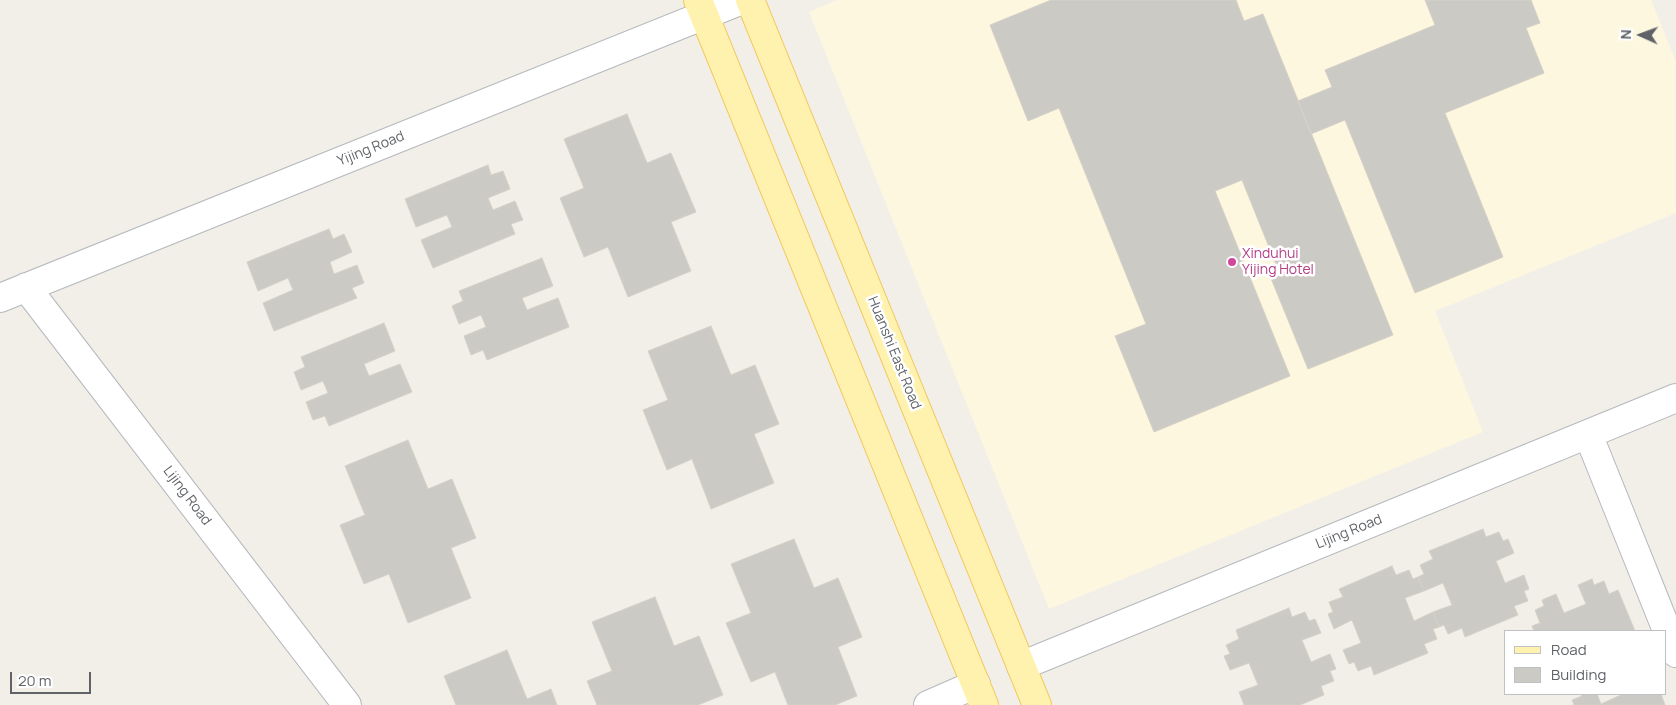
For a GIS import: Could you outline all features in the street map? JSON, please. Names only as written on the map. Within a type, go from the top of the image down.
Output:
[{"type":"main road","name":"Huanshi East Road","points":[[750,0],[1037,705]]},
{"type":"main road","points":[[701,8],[980,695]]},
{"type":"street","name":"Yijing Road","points":[[0,298],[701,8],[742,0]]},
{"type":"street","name":"Lijing Road","points":[[26,287],[347,705]]},
{"type":"street","name":"Lijing Road","points":[[1021,666],[1676,398]]},
{"type":"street","points":[[1588,434],[1676,653]]},
{"type":"street","points":[[928,705],[980,695]]},
{"type":"shaded area","name":"Xinduhui Yijing Hotel","points":[[837,0],[1651,0],[1676,62],[1676,213],[1435,311],[1483,432],[1049,609],[809,12]]},
{"type":"building","points":[[1051,0],[1236,0],[1244,21],[1263,14],[1393,335],[1308,369],[1268,271],[1277,267],[1242,180],[1215,191],[1290,376],[1154,432],[1115,336],[1146,324],[1059,108],[1028,121],[990,25]]},
{"type":"building","points":[[1425,0],[1531,0],[1540,23],[1526,28],[1544,73],[1445,113],[1503,257],[1415,293],[1345,120],[1311,134],[1298,101],[1332,87],[1325,70],[1435,25]]},
{"type":"building","points":[[627,114],[647,163],[671,153],[696,212],[671,222],[691,271],[628,297],[608,247],[584,257],[560,198],[584,188],[564,139]]},
{"type":"building","points":[[488,165],[491,175],[503,171],[510,189],[488,198],[493,210],[515,201],[523,220],[511,224],[515,234],[433,268],[421,240],[452,227],[447,215],[416,227],[405,199]]},
{"type":"building","points":[[329,229],[333,239],[344,234],[352,252],[330,262],[334,274],[357,265],[364,283],[352,288],[357,298],[274,331],[263,303],[293,290],[288,278],[258,291],[247,262]]},
{"type":"building","points":[[542,258],[553,286],[522,298],[527,310],[558,298],[569,327],[487,360],[483,350],[471,355],[464,336],[486,327],[481,315],[459,324],[452,306],[463,301],[459,291]]},
{"type":"building","points":[[384,323],[395,351],[364,364],[369,376],[400,364],[412,392],[329,426],[325,416],[313,420],[306,402],[328,393],[323,381],[301,390],[294,372],[305,367],[301,357]]},
{"type":"building","points":[[711,326],[731,375],[755,365],[779,424],[754,434],[774,483],[711,509],[692,459],[667,470],[643,410],[668,400],[648,351]]},
{"type":"building","points":[[408,440],[428,489],[452,479],[476,538],[451,548],[471,598],[408,623],[389,574],[364,584],[340,525],[365,515],[345,466]]},
{"type":"building","points":[[1483,529],[1486,537],[1499,532],[1503,541],[1508,539],[1514,553],[1496,561],[1505,583],[1524,575],[1529,589],[1524,591],[1528,601],[1514,606],[1518,615],[1465,637],[1462,628],[1448,634],[1444,625],[1439,627],[1433,612],[1452,605],[1443,583],[1424,591],[1418,577],[1424,574],[1420,565],[1433,559],[1429,551]]},
{"type":"building","points":[[794,539],[814,588],[838,578],[862,637],[838,647],[857,696],[835,705],[788,705],[775,672],[751,682],[726,623],[751,613],[731,564]]},
{"type":"building","points":[[1392,566],[1396,575],[1409,570],[1413,579],[1418,577],[1424,591],[1405,598],[1414,621],[1433,612],[1439,627],[1433,629],[1437,639],[1424,644],[1428,653],[1374,675],[1371,666],[1358,671],[1354,662],[1349,664],[1343,650],[1361,643],[1352,620],[1334,629],[1328,614],[1333,612],[1329,602],[1343,597],[1339,589]]},
{"type":"building","points":[[1592,579],[1594,585],[1604,581],[1609,594],[1618,590],[1635,630],[1534,630],[1532,626],[1540,623],[1535,610],[1544,606],[1542,600],[1556,594],[1564,613],[1586,604],[1578,585]]},
{"type":"building","points":[[655,597],[674,646],[699,636],[723,695],[698,705],[597,705],[587,681],[612,671],[592,622]]},
{"type":"building","points":[[1289,608],[1292,617],[1305,612],[1309,621],[1315,619],[1321,633],[1302,640],[1311,662],[1330,654],[1336,669],[1330,671],[1334,681],[1321,686],[1324,695],[1300,705],[1244,705],[1239,692],[1258,685],[1249,663],[1230,670],[1224,656],[1230,654],[1226,645],[1239,639],[1236,630]]},
{"type":"building","points":[[507,650],[527,699],[551,689],[557,705],[456,705],[444,676]]},
{"type":"building","points":[[1597,695],[1601,704],[1621,695],[1661,695],[1665,705],[1574,705],[1572,700],[1582,696]]},
{"type":"place","name":"Xinduhui Yijing Hotel","points":[[1232,262]]}]
